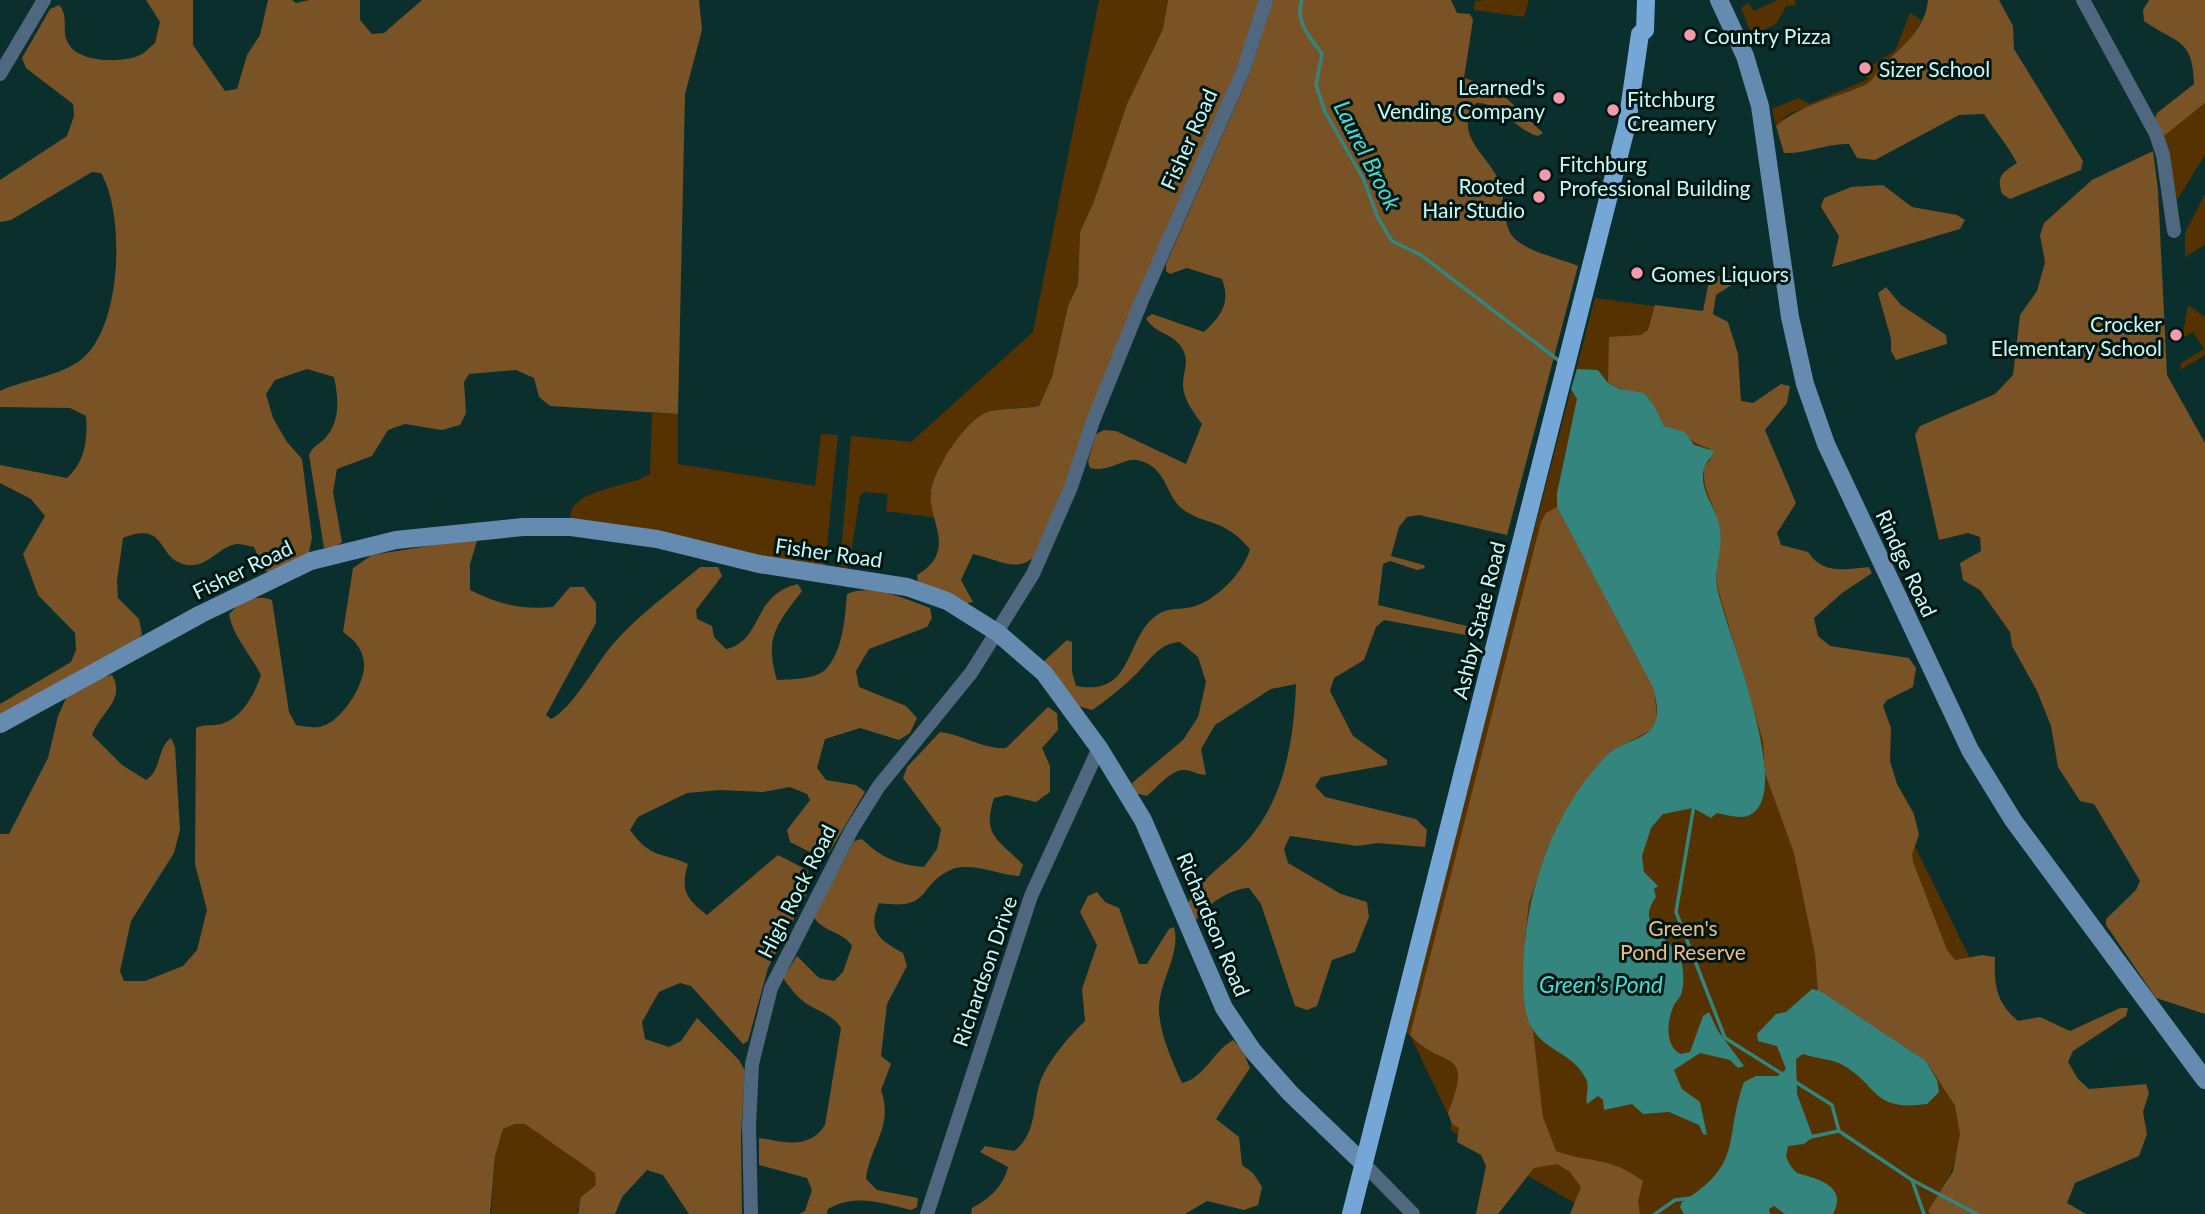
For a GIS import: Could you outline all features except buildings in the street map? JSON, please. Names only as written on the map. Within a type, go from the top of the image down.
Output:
[{"type":"main road","name":"Ashby State Road","points":[[1635,0],[1634,30],[1640,34]]},
{"type":"main road","name":"Ashby State Road","points":[[1351,1214],[1571,354],[1627,124],[1640,34],[1645,30],[1646,0]]},
{"type":"street","points":[[0,74],[44,0]]},
{"type":"street","name":"Fisher Road","points":[[0,724],[201,614],[311,561],[396,540],[447,534],[571,527],[618,532],[759,564],[908,587],[947,601],[998,633],[1050,536],[1147,289],[1243,71],[1266,0]]},
{"type":"street","name":"Rindge Road","points":[[1719,0],[1742,48],[1760,106],[1790,317],[1805,384],[1826,444],[1970,750],[2012,820],[2205,1080]]},
{"type":"street","points":[[2083,0],[2156,134],[2163,156],[2174,231]]},
{"type":"street","name":"Richardson Road","points":[[998,633],[1044,673],[1099,748],[1143,820],[1224,1008],[1254,1051],[1290,1093],[1413,1214]]},
{"type":"street","name":"High Rock Road","points":[[751,1214],[750,1083],[754,1049],[771,988],[852,829],[879,786],[947,704],[998,633]]},
{"type":"street","name":"Richardson Drive","points":[[927,1214],[1031,896],[1099,748]]},
{"type":"green space","points":[[1099,0],[1168,0],[1163,29],[1127,104],[1094,201],[1080,232],[1078,285],[1068,306],[1052,377],[1039,406],[989,411],[967,429],[941,463],[930,494],[937,518],[886,511],[888,494],[864,492],[860,496],[849,566],[845,568],[840,565],[851,436],[911,442],[1033,332]]},
{"type":"green space","points":[[1529,0],[1524,17],[1474,10],[1475,1]]},
{"type":"green space","points":[[1777,0],[1795,0],[1796,5],[1786,6],[1777,23],[1759,33],[1763,43],[1755,44],[1741,8],[1748,3],[1754,11]]},
{"type":"green space","points":[[1910,13],[1922,20],[1910,42],[1881,67],[1869,84],[1789,114],[1776,126],[1772,109],[1798,98],[1810,104],[1868,79],[1862,71],[1895,51]]},
{"type":"green space","points":[[2205,103],[2205,155],[2177,200],[2164,136]]},
{"type":"green space","points":[[2205,194],[2205,245],[2185,257],[2185,233]]},
{"type":"green space","name":"Green's Pond Reserve","points":[[1595,298],[1713,314],[1725,457],[1977,973],[1926,1061],[1953,1103],[1961,1132],[1956,1160],[1928,1211],[1930,1214],[1593,1214],[1450,1130],[1452,1123],[1410,1035],[1402,1032]]},
{"type":"green space","points":[[2188,305],[2205,317],[2205,355],[2180,370],[2181,363],[2204,349],[2193,332],[2182,338]]},
{"type":"green space","points":[[652,413],[678,414],[678,464],[815,486],[821,434],[838,435],[825,565],[822,568],[580,523],[570,517],[573,507],[591,494],[650,474]]},
{"type":"green space","points":[[515,1124],[526,1124],[596,1173],[596,1185],[577,1210],[578,1214],[491,1214],[495,1156],[503,1129]]},
{"type":"shaded area","points":[[146,0],[193,0],[193,45],[225,91],[237,89],[247,55],[260,35],[268,0],[292,0],[296,3],[309,0],[360,0],[360,20],[372,34],[384,33],[422,0],[699,0],[702,30],[685,94],[678,414],[550,406],[539,397],[534,378],[516,370],[469,374],[464,382],[466,413],[460,425],[442,430],[405,424],[388,430],[372,456],[337,469],[333,492],[342,542],[335,547],[324,548],[309,455],[327,436],[335,422],[337,399],[334,377],[307,369],[275,380],[266,394],[273,418],[287,442],[302,459],[312,538],[308,557],[271,572],[264,571],[254,547],[237,544],[201,563],[187,565],[177,562],[155,537],[148,534],[123,538],[117,581],[118,598],[139,619],[142,634],[138,640],[0,718],[0,704],[71,662],[76,650],[75,633],[38,595],[23,554],[45,516],[31,499],[0,483],[0,465],[67,478],[78,465],[86,442],[86,416],[70,408],[0,407],[0,391],[66,369],[84,357],[97,341],[106,320],[116,268],[114,214],[109,191],[101,173],[92,172],[11,220],[0,222],[0,180],[67,136],[74,116],[73,104],[26,68],[22,58],[50,9],[59,5],[65,18],[67,41],[79,54],[110,60],[140,55],[155,43],[160,22]]},
{"type":"shaded area","points":[[1168,0],[1259,0],[1247,43],[1040,551],[1032,559],[1017,565],[973,554],[961,580],[973,602],[962,604],[918,582],[917,575],[929,565],[939,545],[931,503],[933,482],[953,445],[982,415],[997,410],[1039,406],[1052,377],[1068,306],[1078,285],[1080,232],[1094,201],[1127,104],[1163,29]]},
{"type":"shaded area","points":[[1273,0],[1451,0],[1457,13],[1470,14],[1473,20],[1464,78],[1496,88],[1543,133],[1538,136],[1530,133],[1501,111],[1485,104],[1476,103],[1469,115],[1470,136],[1500,184],[1510,232],[1526,247],[1578,266],[1507,535],[1419,515],[1407,517],[1399,527],[1391,556],[1424,565],[1425,568],[1417,570],[1390,561],[1383,564],[1378,605],[1471,627],[1477,632],[1471,636],[1384,620],[1376,627],[1364,660],[1334,678],[1330,691],[1353,736],[1387,760],[1387,765],[1321,777],[1315,786],[1325,797],[1416,819],[1427,830],[1425,847],[1378,843],[1357,846],[1290,836],[1284,849],[1288,863],[1341,894],[1367,902],[1369,917],[1355,952],[1332,960],[1317,1006],[1307,1010],[1295,1006],[1261,904],[1249,888],[1220,898],[1196,920],[1190,918],[1188,903],[1208,878],[1247,841],[1270,806],[1279,787],[1290,746],[1296,684],[1271,689],[1215,725],[1201,749],[1206,775],[1187,770],[1179,771],[1164,780],[1147,796],[1135,793],[1132,783],[1183,740],[1198,717],[1206,682],[1198,657],[1180,642],[1165,646],[1123,686],[1092,710],[1075,705],[1042,663],[1067,640],[1072,642],[1072,672],[1076,686],[1096,687],[1110,682],[1120,674],[1148,623],[1164,611],[1192,607],[1210,599],[1228,584],[1247,558],[1250,549],[1235,535],[1225,528],[1196,517],[1178,505],[1162,477],[1150,465],[1129,460],[1098,469],[1090,468],[1088,461],[1096,434],[1104,430],[1116,431],[1186,464],[1202,424],[1183,390],[1186,362],[1184,353],[1174,339],[1153,327],[1146,318],[1152,314],[1204,332],[1223,308],[1225,288],[1222,279],[1187,268],[1170,274],[1166,271],[1166,264],[1249,75]]},
{"type":"shaded area","points":[[1928,0],[1999,0],[2013,26],[2014,49],[2083,161],[2081,170],[2010,199],[2002,194],[2000,179],[2004,172],[2017,163],[1984,114],[1959,115],[1875,160],[1857,158],[1849,144],[1784,153],[1776,126],[1807,107],[1868,83],[1918,29]]},
{"type":"shaded area","points":[[2149,0],[2205,0],[2205,103],[2164,136],[2154,121],[2157,113],[2194,84],[2193,69],[2181,44],[2144,21],[2143,10]]},
{"type":"shaded area","points":[[2153,151],[2158,190],[2167,375],[2205,443],[2205,1014],[2156,998],[2106,925],[2106,919],[2136,890],[2140,881],[2094,804],[2080,801],[2058,767],[2051,726],[2037,691],[2012,646],[2010,632],[1980,590],[1963,580],[1960,563],[1981,551],[1980,537],[1968,533],[1939,540],[1915,435],[1920,426],[1995,394],[2013,375],[2020,315],[2037,291],[2045,262],[2040,235],[2044,223],[2092,180]]},
{"type":"shaded area","points":[[1883,185],[1912,207],[1957,215],[1965,220],[1960,229],[1832,267],[1839,236],[1821,207],[1824,198],[1851,187]]},
{"type":"shaded area","points":[[1710,276],[1734,276],[1736,282],[1716,295],[1713,314],[1728,322],[1738,354],[1741,401],[1753,403],[1781,384],[1790,386],[1787,403],[1765,430],[1796,503],[1777,533],[1781,545],[1808,552],[1820,564],[1828,567],[1869,567],[1872,573],[1842,593],[1814,618],[1818,636],[1830,646],[1909,658],[1916,668],[1913,687],[1887,700],[1883,706],[1891,728],[1890,761],[1897,784],[1914,814],[1919,835],[1912,854],[1913,862],[1947,950],[1955,960],[1982,955],[1995,957],[1998,992],[2005,1007],[2018,1021],[2040,1017],[2070,1031],[2120,1008],[2128,1008],[2126,1016],[2073,1051],[2068,1062],[2078,1079],[2089,1089],[2146,1084],[2149,1093],[2143,1112],[2147,1134],[2139,1156],[2075,1183],[2067,1203],[2086,1214],[1930,1214],[1928,1211],[1953,1171],[1960,1134],[1955,1106],[1926,1061],[1818,991],[1815,954],[1794,853],[1765,773],[1763,741],[1718,589],[1716,516],[1704,475],[1704,467],[1711,459],[1709,448],[1664,426],[1652,406],[1641,397],[1608,383],[1609,337],[1641,335],[1648,330],[1655,305],[1703,311]]},
{"type":"shaded area","points":[[1886,287],[1901,305],[1946,335],[1947,344],[1896,360],[1891,351],[1891,339],[1878,293]]},
{"type":"shaded area","points":[[1557,507],[1654,687],[1657,719],[1651,730],[1610,752],[1593,771],[1547,849],[1529,903],[1525,938],[1524,1002],[1533,1031],[1543,1117],[1556,1151],[1610,1164],[1643,1181],[1638,1201],[1640,1214],[1570,1214],[1581,1187],[1570,1172],[1557,1164],[1534,1168],[1498,1214],[1476,1214],[1486,1166],[1481,1155],[1457,1142],[1459,1128],[1452,1124],[1448,1113],[1458,1077],[1457,1068],[1452,1062],[1422,1046],[1410,1035],[1541,522],[1546,513]]},
{"type":"shaded area","points":[[466,540],[477,541],[470,564],[470,590],[480,595],[520,607],[542,608],[553,607],[570,587],[584,587],[596,603],[596,623],[546,715],[551,719],[567,706],[623,633],[700,567],[718,567],[722,576],[696,610],[697,619],[712,626],[714,637],[726,649],[747,637],[772,598],[798,584],[802,591],[775,632],[772,653],[777,680],[809,677],[821,673],[832,662],[840,643],[847,594],[878,591],[930,608],[932,618],[927,627],[869,649],[856,671],[859,687],[906,706],[917,718],[910,733],[899,740],[860,728],[825,739],[817,768],[826,780],[856,785],[865,792],[830,851],[822,858],[790,842],[787,830],[810,800],[807,794],[790,787],[763,792],[720,790],[687,793],[638,817],[630,830],[651,851],[688,864],[685,881],[687,893],[694,904],[707,915],[778,855],[807,870],[812,884],[768,968],[748,1041],[743,1044],[691,986],[680,983],[659,992],[642,1022],[645,1039],[669,1047],[681,1041],[697,1018],[739,1060],[745,1071],[741,1134],[742,1214],[689,1214],[663,1175],[647,1170],[622,1197],[615,1214],[578,1214],[581,1197],[596,1185],[595,1173],[525,1124],[515,1124],[503,1129],[495,1156],[490,1214],[0,1214],[0,834],[9,834],[48,758],[58,716],[67,696],[99,678],[112,675],[116,684],[114,699],[92,735],[122,765],[146,780],[155,770],[163,747],[171,738],[175,747],[180,830],[174,853],[131,921],[120,971],[124,981],[145,981],[183,966],[197,950],[207,910],[195,864],[196,728],[231,720],[252,696],[261,675],[238,638],[229,614],[254,598],[272,600],[289,712],[296,725],[319,727],[336,719],[343,711],[356,691],[364,671],[359,648],[343,632],[353,568],[372,555]]},
{"type":"shaded area","points":[[1048,707],[1057,713],[1058,730],[1042,748],[1050,766],[1050,792],[1036,802],[1006,795],[994,798],[991,811],[991,830],[995,837],[1023,865],[1019,876],[960,867],[941,875],[917,900],[909,903],[879,903],[876,913],[874,921],[878,934],[887,944],[903,953],[907,966],[887,1004],[881,1056],[891,1064],[881,1090],[885,1115],[866,1179],[877,1190],[918,1198],[917,1207],[911,1210],[859,1200],[838,1204],[828,1209],[827,1214],[799,1214],[805,1211],[812,1190],[807,1178],[759,1165],[759,1138],[787,1142],[804,1141],[819,1133],[825,1125],[841,1028],[833,1019],[800,999],[783,978],[797,956],[819,978],[834,981],[843,972],[852,946],[843,937],[822,926],[814,917],[854,841],[862,839],[890,859],[924,867],[937,849],[941,829],[903,778],[907,767],[940,732],[997,748],[1006,748]]},
{"type":"shaded area","points":[[1097,892],[1105,902],[1119,908],[1139,964],[1147,964],[1169,929],[1174,927],[1175,947],[1159,1008],[1164,1037],[1182,1083],[1197,1076],[1219,1051],[1233,1040],[1242,1049],[1250,1068],[1216,1119],[1239,1137],[1242,1165],[1253,1173],[1262,1187],[1258,1205],[1244,1210],[1207,1201],[1185,1214],[971,1214],[972,1208],[984,1201],[999,1186],[1008,1167],[980,1152],[985,1146],[1014,1151],[1027,1137],[1040,1082],[1048,1066],[1085,1021],[1082,989],[1097,945],[1080,912],[1088,896]]},
{"type":"water","name":"Green's Pond","points":[[1577,369],[1598,370],[1608,383],[1620,389],[1644,393],[1664,426],[1685,432],[1694,445],[1714,451],[1703,477],[1720,529],[1717,587],[1761,740],[1765,772],[1763,797],[1753,813],[1744,817],[1717,813],[1711,818],[1693,808],[1663,814],[1651,828],[1642,856],[1644,872],[1658,886],[1654,889],[1656,897],[1649,918],[1674,949],[1683,970],[1681,993],[1670,1018],[1669,1039],[1681,1054],[1690,1052],[1703,1016],[1709,1012],[1718,1031],[1744,1066],[1738,1068],[1730,1060],[1700,1053],[1674,1070],[1682,1089],[1700,1102],[1707,1135],[1703,1134],[1699,1125],[1669,1112],[1643,1114],[1632,1104],[1604,1110],[1603,1100],[1598,1096],[1587,1104],[1588,1086],[1579,1068],[1541,1040],[1527,1017],[1523,966],[1526,933],[1540,868],[1552,837],[1567,808],[1607,755],[1648,732],[1655,723],[1657,713],[1653,687],[1557,507],[1557,493],[1577,399],[1571,389]]},
{"type":"water","points":[[1812,989],[1820,991],[1926,1061],[1937,1080],[1939,1092],[1927,1104],[1895,1104],[1884,1100],[1862,1079],[1839,1063],[1803,1054],[1796,1059],[1797,1094],[1813,1137],[1804,1144],[1788,1146],[1786,1157],[1798,1173],[1823,1182],[1834,1191],[1837,1205],[1833,1214],[1785,1214],[1774,1206],[1769,1209],[1770,1214],[1684,1214],[1680,1207],[1682,1202],[1702,1188],[1724,1162],[1744,1082],[1756,1076],[1778,1076],[1786,1069],[1777,1046],[1758,1041],[1757,1034],[1776,1014],[1786,1012]]},
{"type":"waterway","name":"Laurel Brook","points":[[1302,0],[1302,23],[1322,54],[1316,85],[1325,112],[1363,178],[1378,218],[1392,241],[1421,255],[1562,363]]},
{"type":"waterway","points":[[1694,805],[1676,912],[1725,1038],[1784,1075]]},
{"type":"waterway","points":[[1794,1081],[1832,1105],[1839,1131],[1912,1180],[1977,1214]]},
{"type":"waterway","points":[[1810,1137],[1839,1131]]},
{"type":"waterway","points":[[1912,1180],[1924,1214]]},
{"type":"waterway","points":[[1655,1214],[1675,1200],[1692,1198]]},
{"type":"place","name":"Country Pizza","points":[[1690,35]]},
{"type":"place","name":"Sizer School","points":[[1865,68]]},
{"type":"place","name":"Learned's Vending Company","points":[[1559,98]]},
{"type":"place","name":"Fitchburg Creamery","points":[[1613,110]]},
{"type":"place","name":"Fitchburg Professional Building","points":[[1545,175]]},
{"type":"place","name":"Rooted Hair Studio","points":[[1539,197]]},
{"type":"place","name":"Gomes Liquors","points":[[1637,273]]},
{"type":"place","name":"Crocker Elementary School","points":[[2176,335]]}]
